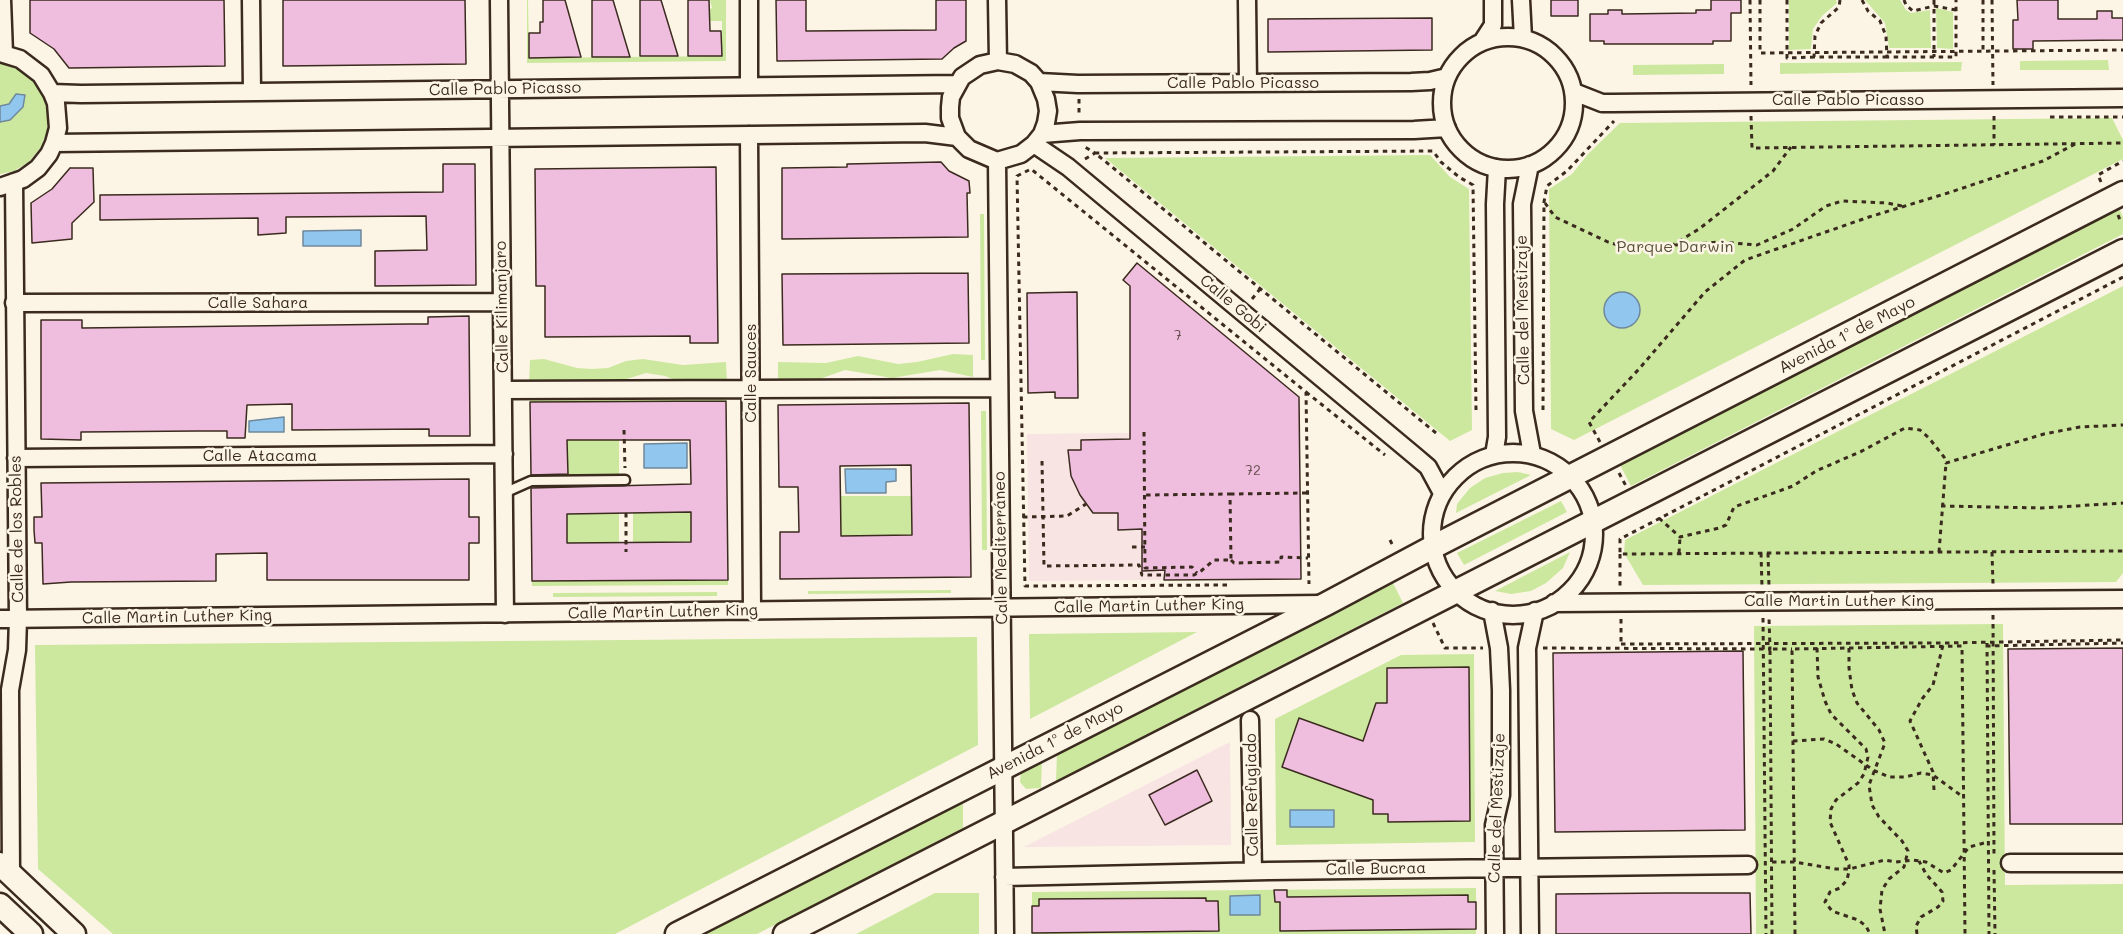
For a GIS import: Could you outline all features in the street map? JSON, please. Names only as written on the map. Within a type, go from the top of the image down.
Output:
[{"type":"street","points":[[2,0],[2,53],[20,59],[41,75],[52,93],[58,111],[58,128],[49,154],[38,168],[23,179],[7,185]]},
{"type":"street","points":[[251,0],[252,92]]},
{"type":"street","name":"Calle Kilimanjaro","points":[[499,0],[505,614]]},
{"type":"street","points":[[749,0],[749,86]]},
{"type":"street","points":[[997,0],[998,61]]},
{"type":"street","points":[[1247,0],[1248,83]]},
{"type":"street","points":[[1482,42],[1493,25],[1493,0]]},
{"type":"street","points":[[1521,0],[1523,38]]},
{"type":"street","points":[[1498,37],[1523,38],[1543,46],[1559,60],[1570,77],[1574,92],[1574,112],[1564,139],[1549,155],[1519,168],[1497,168],[1472,158],[1453,140],[1447,128],[1442,103],[1447,77],[1455,62],[1482,42],[1498,37]]},
{"type":"street","points":[[998,61],[1015,64],[1031,73],[1039,82],[1047,99],[1046,123],[1038,139],[1021,154],[997,161],[969,149],[957,137],[952,123],[951,97],[957,84],[968,72],[980,65],[998,61]]},
{"type":"street","name":"Calle Pablo Picasso","points":[[1039,82],[1078,84],[1411,82],[1447,77]]},
{"type":"street","name":"Calle Pablo Picasso","points":[[52,93],[957,84]]},
{"type":"street","name":"Calle Pablo Picasso","points":[[1574,92],[1593,100],[1612,104],[1751,100],[2123,98]]},
{"type":"street","points":[[1038,139],[1080,131],[1447,128]]},
{"type":"street","points":[[54,142],[925,133],[957,137]]},
{"type":"street","name":"Calle Sauces","points":[[749,135],[752,611]]},
{"type":"street","name":"Calle Gobi","points":[[1038,139],[1068,167],[1428,467],[1442,493]]},
{"type":"street","name":"Calle Mediterráneo","points":[[997,161],[1005,934]]},
{"type":"street","name":"Calle del Mestizaje","points":[[1530,165],[1522,204],[1524,399],[1532,454]]},
{"type":"street","name":"Calle del Mestizaje","points":[[1494,454],[1497,436],[1495,204],[1497,168]]},
{"type":"street","name":"Calle de los Robles","points":[[6,869],[10,690],[18,650],[14,303],[7,185]]},
{"type":"street","name":"Avenida 1º de Mayo","points":[[676,934],[1326,604],[2123,193]]},
{"type":"street","points":[[785,934],[2123,251]]},
{"type":"street","name":"Calle Sahara","points":[[14,303],[502,302]]},
{"type":"street","points":[[503,390],[999,387]]},
{"type":"street","points":[[1507,452],[1532,454],[1554,463],[1572,477],[1582,489],[1594,522],[1591,558],[1582,577],[1562,599],[1535,611],[1520,614],[1492,611],[1469,602],[1457,592],[1439,567],[1433,547],[1433,521],[1442,493],[1464,469],[1494,454],[1507,452]]},
{"type":"street","name":"Calle Atacama","points":[[16,458],[504,454]]},
{"type":"street","name":"Calle Gobi","points":[[1428,467],[1458,474]]},
{"type":"street","name":"Calle Martin Luther King","points":[[1554,603],[2123,600]]},
{"type":"street","name":"Calle Martin Luther King","points":[[0,619],[1326,604]]},
{"type":"street","name":"Calle del Mestizaje","points":[[1492,611],[1499,648],[1501,795],[1494,825],[1495,934]]},
{"type":"street","name":"Calle del Mestizaje","points":[[1530,934],[1527,648],[1535,611]]},
{"type":"street","name":"Calle Refugiado","points":[[1250,720],[1253,871]]},
{"type":"street","points":[[2010,863],[2123,863]]},
{"type":"street","name":"Calle Bucraa","points":[[1004,878],[1530,866],[1748,865]]},
{"type":"street","points":[[6,869],[74,934]]},
{"type":"street","points":[[0,906],[31,934]]},
{"type":"lane","points":[[504,494],[531,481],[625,480]]},
{"type":"path","points":[[1750,0],[1752,148],[2123,143]]},
{"type":"path","points":[[1760,0],[1760,53],[1887,57],[1956,57],[1956,0]]},
{"type":"path","points":[[1787,0],[1788,53]]},
{"type":"path","points":[[1814,55],[1815,36],[1821,22],[1839,7],[1840,0]]},
{"type":"path","points":[[1862,0],[1868,11],[1880,21],[1886,36],[1887,57]]},
{"type":"path","points":[[1904,0],[1913,11],[1934,6],[1956,10]]},
{"type":"path","points":[[1934,0],[1934,57]]},
{"type":"path","points":[[1983,0],[1983,51]]},
{"type":"path","points":[[1992,0],[1994,145]]},
{"type":"path","points":[[1814,55],[1934,51],[2123,50]]},
{"type":"path","points":[[2041,117],[2123,117]]},
{"type":"path","points":[[1543,410],[1546,186],[1567,171],[1612,121],[1624,121]]},
{"type":"path","points":[[1647,525],[1589,422],[1640,369],[1705,292],[1745,260],[2043,161],[2075,144]]},
{"type":"path","points":[[1669,247],[1699,229],[1773,171],[1791,147]]},
{"type":"path","points":[[1436,433],[1095,153],[1433,151],[1441,162],[1473,185],[1476,410]]},
{"type":"path","points":[[1227,585],[1025,586],[1017,176],[1031,169],[1386,455]]},
{"type":"path","points":[[1555,217],[1608,242],[1628,248],[1721,242],[1757,245],[1793,229],[1826,206],[1842,201],[1887,203],[1904,207]]},
{"type":"path","points":[[1620,583],[1620,538],[2123,277]]},
{"type":"path","points":[[1306,392],[1309,584]]},
{"type":"path","points":[[1946,463],[2044,434],[2080,427],[2123,425]]},
{"type":"path","points":[[1680,537],[1726,525],[1734,507],[1793,486],[1816,471],[1862,451],[1905,428],[1920,430],[1944,457],[1946,463],[1939,552]]},
{"type":"path","points":[[624,430],[625,480]]},
{"type":"path","points":[[1144,432],[1145,568],[1192,567],[1197,573]]},
{"type":"path","points":[[1042,461],[1044,566],[1139,565],[1142,575],[1164,575],[1197,573],[1214,560],[1231,560],[1234,563],[1281,562],[1281,556],[1308,558]]},
{"type":"path","points":[[1145,495],[1307,493]]},
{"type":"path","points":[[1230,494],[1231,560]]},
{"type":"path","points":[[1941,506],[2042,508],[2123,503]]},
{"type":"path","points":[[1023,518],[1067,516],[1086,504]]},
{"type":"path","points":[[626,513],[626,552]]},
{"type":"path","points":[[1659,518],[1680,537]]},
{"type":"path","points":[[1679,553],[1680,537]]},
{"type":"path","points":[[1390,540],[1402,563]]},
{"type":"path","points":[[1132,547],[1145,547]]},
{"type":"path","points":[[1620,554],[2123,551]]},
{"type":"path","points":[[1768,553],[1772,934]]},
{"type":"path","points":[[1164,575],[1164,585]]},
{"type":"path","points":[[1425,608],[1445,648],[1499,648]]},
{"type":"path","points":[[1527,648],[1792,649],[2123,642]]},
{"type":"path","points":[[1621,644],[1962,646],[1965,934]]},
{"type":"path","points":[[1764,644],[1766,934]]},
{"type":"path","points":[[1987,644],[1989,934]]},
{"type":"path","points":[[1992,644],[1995,934]]},
{"type":"path","points":[[1934,790],[1933,776],[1910,721],[1933,685],[1943,645]]},
{"type":"path","points":[[1817,648],[1818,676],[1831,714],[1866,749],[1868,758],[1867,767],[1858,783],[1836,800],[1831,809],[1830,822],[1849,869],[1847,880],[1840,888],[1830,892],[1825,902],[1832,911],[1858,920],[1866,926],[1870,934]]},
{"type":"path","points":[[1849,648],[1852,690],[1857,703],[1879,730],[1885,743],[1869,785],[1872,805],[1879,817],[1902,841],[1908,851],[1904,867],[1889,879],[1882,890],[1880,909],[1885,934]]},
{"type":"path","points":[[1792,649],[1795,934]]},
{"type":"path","points":[[1793,741],[1824,739],[1836,744],[1867,767],[1889,777],[1905,777],[1921,773],[1933,776],[1963,797]]},
{"type":"path","points":[[1772,862],[1795,862],[1849,869],[1885,860],[1919,861],[1944,873],[1951,870],[1969,847],[1988,842]]},
{"type":"path","points":[[1917,934],[1916,926],[1921,917],[1938,907],[1943,901],[1942,892],[1926,874],[1919,861]]},
{"type":"shaded area","points":[[1300,431],[1301,579],[1029,581],[1027,434]]},
{"type":"shaded area","points":[[1230,742],[1231,845],[1024,847],[1073,822]]},
{"type":"green space","points":[[527,0],[529,58],[722,56],[722,21],[710,21],[710,9],[712,8],[710,0],[726,0],[726,61],[527,63]]},
{"type":"green space","points":[[1789,0],[1836,0],[1837,3],[1822,16],[1813,29],[1811,49],[1789,50]]},
{"type":"green space","points":[[1865,0],[1900,0],[1906,10],[1911,13],[1930,10],[1931,48],[1889,48],[1885,23]]},
{"type":"green space","points":[[1936,8],[1953,12],[1953,49],[1937,48]]},
{"type":"green space","points":[[2108,60],[2109,70],[2020,70],[2020,61]]},
{"type":"green space","points":[[1962,62],[1961,71],[1780,74],[1780,63]]},
{"type":"green space","points":[[0,63],[22,70],[35,82],[44,97],[48,114],[47,132],[40,148],[29,162],[14,171],[0,174]]},
{"type":"green space","points":[[1724,64],[1724,74],[1633,75],[1633,65]]},
{"type":"green space","name":"Parque Darwin","points":[[2112,118],[2123,140],[2123,159],[1574,440],[1551,429],[1549,189],[1572,174],[1588,154],[1620,123]]},
{"type":"green space","points":[[1430,155],[1450,177],[1469,189],[1472,430],[1450,441],[1105,158]]},
{"type":"green space","points":[[2119,208],[2123,217],[2123,234],[1631,486],[1620,465]]},
{"type":"green space","points":[[980,214],[984,214],[985,360],[981,360]]},
{"type":"green space","points":[[2123,286],[2123,573],[2116,582],[1643,585],[1624,553],[1625,540]]},
{"type":"green space","points":[[953,354],[973,355],[973,377],[940,370],[892,378],[845,370],[811,382],[778,382],[778,362],[826,363],[858,356],[898,364]]},
{"type":"green space","points":[[544,359],[577,368],[592,369],[608,368],[626,361],[643,359],[683,365],[726,362],[727,382],[683,383],[665,376],[646,373],[614,383],[529,384],[530,360]]},
{"type":"green space","points":[[726,396],[726,401],[530,402],[530,397]]},
{"type":"green space","points":[[981,411],[986,411],[987,550],[982,550]]},
{"type":"green space","points":[[567,440],[619,440],[619,485],[568,486]]},
{"type":"green space","points":[[1518,472],[1531,475],[1456,513],[1457,504],[1470,488],[1485,478]]},
{"type":"green space","points":[[841,496],[911,496],[912,535],[841,536]]},
{"type":"green space","points":[[1561,501],[1567,512],[1464,565],[1457,553]]},
{"type":"green space","points":[[691,512],[691,542],[633,542],[633,513]]},
{"type":"green space","points":[[619,513],[619,542],[567,543],[567,514]]},
{"type":"green space","points":[[1570,552],[1563,568],[1546,583],[1531,591],[1511,594],[1495,591]]},
{"type":"green space","points":[[728,580],[728,585],[532,586],[532,581]]},
{"type":"green space","points":[[1392,581],[1403,603],[1056,781],[1057,752]]},
{"type":"green space","points":[[951,590],[951,593],[808,594],[808,591]]},
{"type":"green space","points":[[717,592],[717,596],[553,597],[553,593]]},
{"type":"green space","points":[[2003,624],[2005,885],[2123,884],[2123,934],[1756,934],[1754,626]]},
{"type":"green space","points":[[1197,632],[1030,719],[1029,634]]},
{"type":"green space","points":[[977,637],[978,745],[615,934],[113,934],[38,869],[35,645]]},
{"type":"green space","points":[[1474,654],[1475,842],[1276,845],[1275,719],[1401,655]]},
{"type":"green space","points":[[1042,759],[1041,788],[1026,789],[1020,782],[1021,771]]},
{"type":"green space","points":[[963,800],[963,828],[757,934],[702,934]]},
{"type":"green space","points":[[1476,888],[1476,934],[1032,934],[1032,892]]},
{"type":"green space","points":[[935,893],[979,893],[979,934],[856,934]]},
{"type":"water","points":[[16,94],[25,95],[23,107],[10,120],[0,122],[0,106],[9,104]]},
{"type":"water","points":[[361,230],[361,246],[303,246],[303,231]]},
{"type":"water","points":[[1622,292],[1635,297],[1640,310],[1635,323],[1622,328],[1609,323],[1604,310],[1609,297]]},
{"type":"water","points":[[284,417],[284,432],[249,432],[249,421]]},
{"type":"water","points":[[687,443],[687,468],[644,468],[644,444]]},
{"type":"water","points":[[845,469],[896,469],[896,481],[886,482],[886,493],[846,493]]},
{"type":"water","points":[[1290,810],[1334,810],[1334,827],[1290,827]]},
{"type":"water","points":[[1260,895],[1260,915],[1230,915],[1230,896]]},
{"type":"building","points":[[30,0],[224,0],[225,66],[69,68],[54,49],[30,33]]},
{"type":"building","points":[[283,0],[465,0],[466,64],[283,66]]},
{"type":"building","points":[[543,0],[565,0],[581,57],[529,58],[529,33],[540,33],[540,22],[543,22]]},
{"type":"building","points":[[592,0],[613,0],[630,57],[592,57]]},
{"type":"building","points":[[640,0],[661,0],[678,56],[640,56]]},
{"type":"building","points":[[688,0],[709,0],[710,31],[721,31],[722,56],[688,56]]},
{"type":"building","points":[[776,0],[806,0],[806,31],[936,30],[936,0],[966,0],[966,41],[942,59],[777,61]]},
{"type":"building","points":[[1551,0],[1578,0],[1578,16],[1551,16]]},
{"type":"building","points":[[1711,0],[1741,0],[1741,13],[1731,13],[1731,41],[1713,41],[1713,44],[1604,44],[1604,41],[1590,41],[1590,14],[1608,14],[1608,10],[1622,10],[1622,14],[1696,13],[1696,10],[1711,10]]},
{"type":"building","points":[[2017,0],[2058,0],[2058,19],[2097,19],[2097,11],[2112,11],[2112,18],[2123,18],[2123,40],[2033,41],[2033,49],[2013,49],[2013,20],[2018,20]]},
{"type":"building","points":[[1432,18],[1432,50],[1268,52],[1268,19]]},
{"type":"building","points":[[941,162],[949,171],[969,181],[968,237],[782,239],[782,168]]},
{"type":"building","points":[[443,164],[475,164],[476,285],[375,286],[375,251],[427,250],[426,216],[286,217],[286,233],[258,235],[258,218],[100,220],[100,195],[443,192]]},
{"type":"building","points":[[716,167],[718,343],[690,343],[690,336],[545,337],[545,286],[536,286],[535,169]]},
{"type":"building","points":[[70,168],[93,168],[94,202],[72,223],[72,239],[32,243],[31,203],[52,189]]},
{"type":"building","points":[[1137,263],[1299,397],[1301,579],[1164,580],[1165,570],[1142,571],[1142,529],[1118,530],[1118,513],[1093,513],[1080,495],[1071,476],[1068,450],[1081,450],[1081,440],[1130,439],[1130,286],[1123,280]]},
{"type":"building","points":[[968,273],[969,343],[783,345],[782,274]]},
{"type":"building","points":[[1077,292],[1078,398],[1055,398],[1055,392],[1028,393],[1027,293]]},
{"type":"building","points":[[469,316],[470,436],[429,436],[429,429],[292,430],[292,404],[247,405],[245,438],[227,438],[227,431],[197,431],[81,432],[81,440],[41,439],[41,320],[82,320],[82,328],[428,324],[428,317]]},
{"type":"building","points":[[726,401],[728,580],[532,581],[531,488],[691,484],[690,440],[567,440],[568,474],[531,475],[530,402]],"holes":[[[691,512],[691,542],[567,543],[567,514]]]},
{"type":"building","points":[[969,403],[971,577],[780,579],[780,532],[799,532],[798,487],[779,487],[778,405]],"holes":[[[911,465],[912,535],[841,536],[840,466]]]},
{"type":"building","points":[[469,479],[469,517],[479,517],[479,543],[469,543],[469,580],[267,580],[267,553],[216,554],[216,581],[43,584],[42,543],[35,543],[34,530],[34,517],[42,517],[41,483]]},
{"type":"building","points":[[2123,648],[2123,824],[2010,824],[2008,649]]},
{"type":"building","points":[[1743,651],[1745,830],[1555,832],[1553,653]]},
{"type":"building","points":[[1469,667],[1470,821],[1388,822],[1388,814],[1373,814],[1373,800],[1282,767],[1299,718],[1363,741],[1376,703],[1387,703],[1387,668]]},
{"type":"building","points":[[1197,770],[1212,801],[1165,825],[1149,795]]},
{"type":"building","points":[[1274,890],[1287,890],[1287,897],[1468,895],[1468,902],[1476,902],[1476,929],[1280,931],[1280,902],[1275,902]]},
{"type":"building","points":[[1750,893],[1751,934],[1556,934],[1556,894]]},
{"type":"building","points":[[1206,898],[1206,901],[1218,901],[1219,931],[1032,933],[1032,906],[1039,906],[1039,899]]}]
